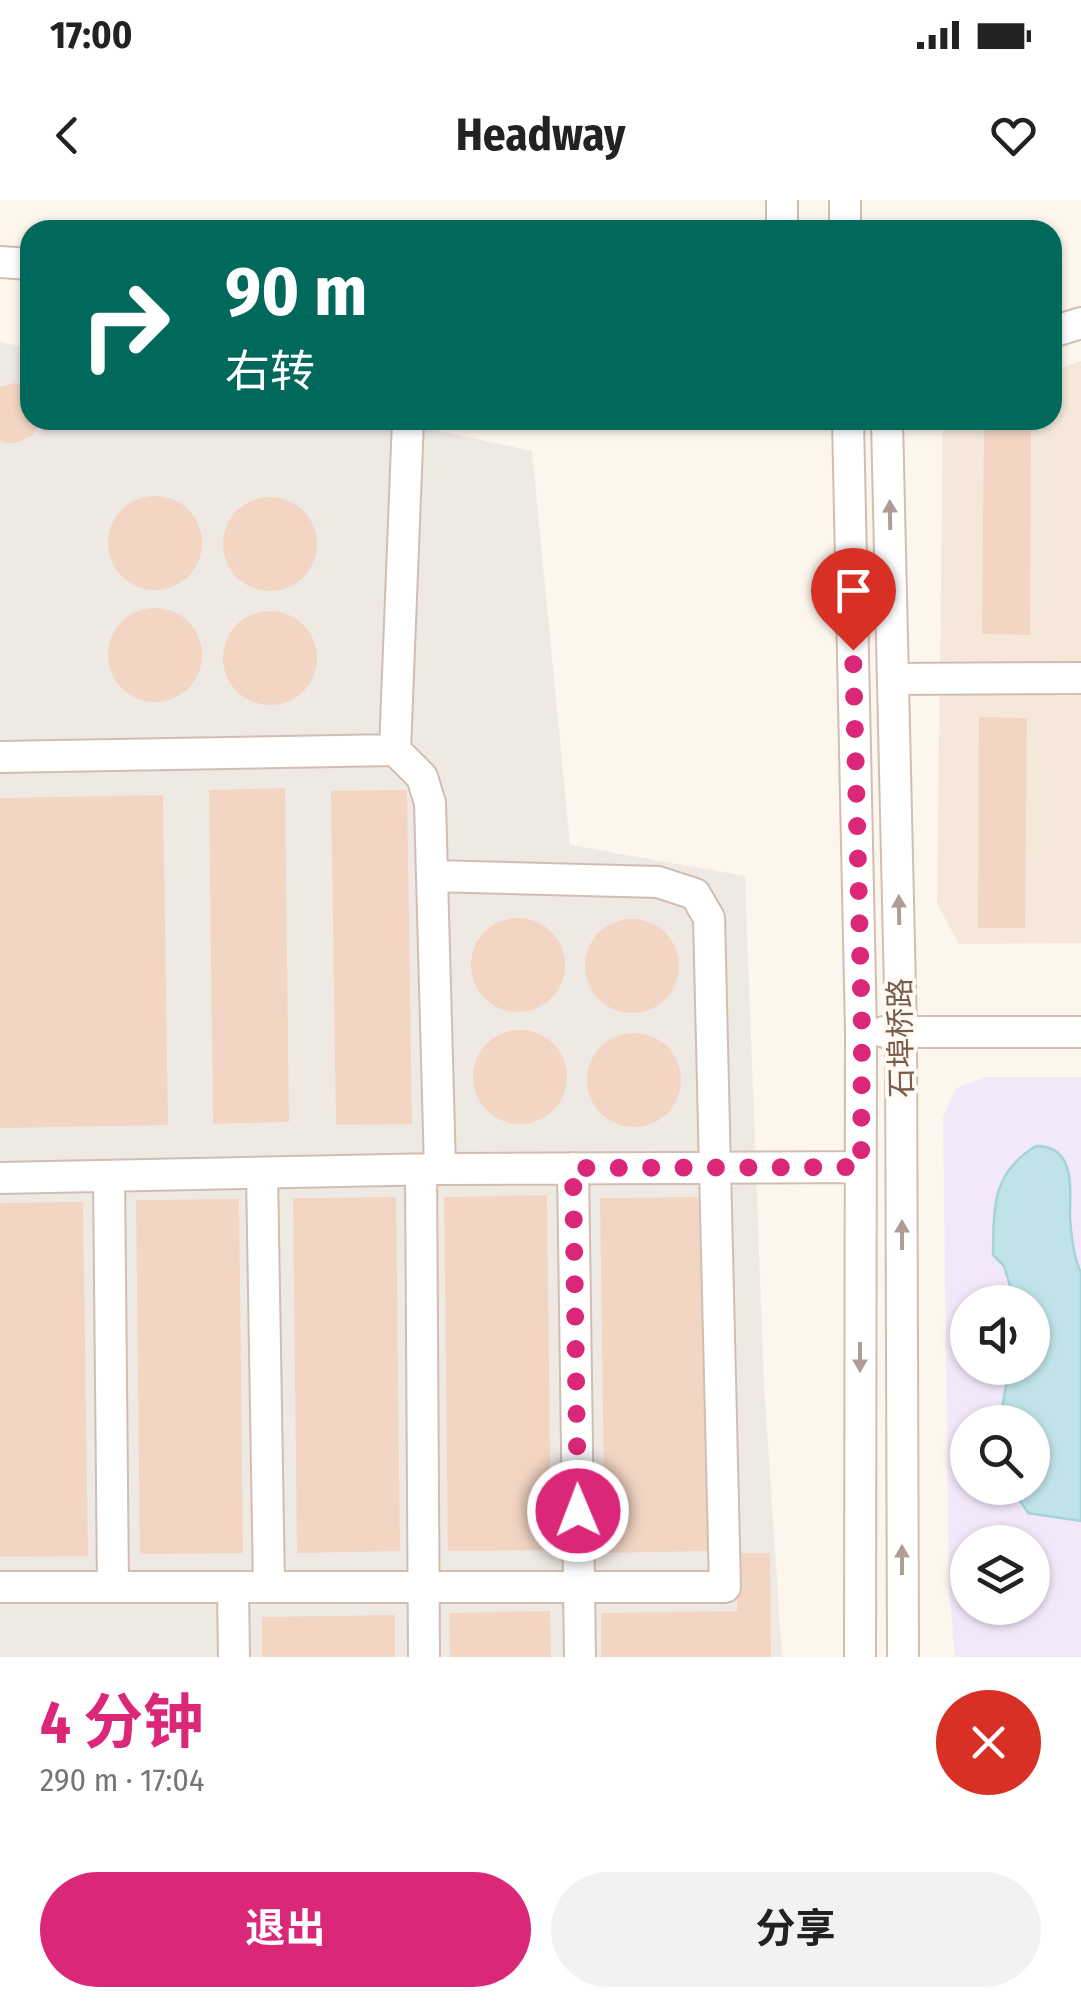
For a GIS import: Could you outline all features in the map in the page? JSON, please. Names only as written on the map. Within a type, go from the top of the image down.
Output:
[{"type":"street","points":[[408,430],[396,750],[422,777],[430,803],[432,876],[424,1657]]},
{"type":"street","name":"石埠桥路","points":[[848,430],[862,1032],[860,1657]]},
{"type":"street","name":"石埠桥路","points":[[887,430],[902,1033],[903,1657]]},
{"type":"street","points":[[894,679],[1081,678]]},
{"type":"street","points":[[0,758],[396,750]]},
{"type":"street","points":[[0,1587],[725,1586],[709,918],[695,894],[658,882],[432,876]]},
{"type":"street","points":[[862,1032],[1081,1032]]},
{"type":"street","points":[[0,1178],[431,1169],[861,1167]]},
{"type":"street","points":[[573,1168],[580,1657]]},
{"type":"street","points":[[262,1172],[269,1587]]},
{"type":"street","points":[[109,1176],[113,1587]]},
{"type":"street","points":[[233,1587],[234,1657]]},
{"type":"shaded area","points":[[0,342],[20,346],[20,430],[435,430],[532,451],[570,845],[745,876],[764,1384],[782,1657],[0,1657]]},
{"type":"shaded area","points":[[1081,361],[1081,943],[959,944],[937,904],[943,430],[1062,430],[1062,368]]},
{"type":"shaded area","points":[[984,1077],[1081,1077],[1081,1657],[955,1657],[952,1625],[1050,1625],[1050,1525],[950,1525],[950,1601],[943,1117],[956,1088]]},
{"type":"water","points":[[1036,1146],[1049,1148],[1064,1161],[1070,1182],[1072,1238],[1081,1273],[1081,1521],[1028,1513],[1023,1505],[1050,1505],[1050,1405],[1003,1405],[1006,1385],[1050,1385],[1050,1285],[1010,1285],[1004,1266],[993,1255],[998,1193],[1010,1168]]},
{"type":"building","points":[[20,385],[20,430],[36,430],[32,436],[15,443],[0,440],[0,387]]},
{"type":"building","points":[[984,430],[1031,430],[1030,635],[982,634]]},
{"type":"building","points":[[155,496],[173,500],[188,510],[198,525],[202,543],[198,561],[188,576],[173,586],[155,590],[137,586],[122,576],[112,561],[108,543],[112,525],[122,510],[137,500]]},
{"type":"building","points":[[270,497],[288,501],[303,511],[313,526],[317,544],[313,562],[303,577],[288,587],[270,591],[252,587],[237,577],[227,562],[223,544],[227,526],[237,511],[252,501]]},
{"type":"building","points":[[155,608],[173,612],[188,622],[198,637],[202,655],[198,673],[188,688],[173,698],[155,702],[137,698],[122,688],[112,673],[108,655],[112,637],[122,622],[137,612]]},
{"type":"building","points":[[270,611],[288,615],[303,625],[313,640],[317,658],[313,676],[303,691],[288,701],[270,705],[252,701],[237,691],[227,676],[223,658],[227,640],[237,625],[252,615]]},
{"type":"building","points":[[979,717],[1027,718],[1025,928],[978,928]]},
{"type":"building","points":[[285,788],[289,1122],[213,1124],[209,790]]},
{"type":"building","points":[[407,790],[412,1124],[336,1125],[331,791]]},
{"type":"building","points":[[163,795],[168,1125],[0,1128],[0,798]]},
{"type":"building","points":[[518,918],[536,922],[551,932],[561,947],[565,965],[561,983],[551,998],[536,1008],[518,1012],[500,1008],[485,998],[475,983],[471,965],[475,947],[485,932],[500,922]]},
{"type":"building","points":[[632,919],[650,923],[665,933],[675,948],[679,966],[675,984],[665,999],[650,1009],[632,1013],[614,1009],[599,999],[589,984],[585,966],[589,948],[599,933],[614,923]]},
{"type":"building","points":[[520,1030],[538,1034],[553,1044],[563,1059],[567,1077],[563,1095],[553,1110],[538,1120],[520,1124],[502,1120],[487,1110],[477,1095],[473,1077],[477,1059],[487,1044],[502,1034]]},
{"type":"building","points":[[634,1033],[652,1037],[667,1047],[677,1062],[681,1080],[677,1098],[667,1113],[652,1123],[634,1127],[616,1123],[601,1113],[591,1098],[587,1080],[591,1062],[601,1047],[616,1037]]},
{"type":"building","points":[[547,1195],[551,1550],[448,1551],[444,1197]]},
{"type":"building","points":[[396,1197],[400,1551],[297,1553],[293,1198]]},
{"type":"building","points":[[703,1197],[708,1551],[605,1553],[600,1198]]},
{"type":"building","points":[[239,1199],[243,1553],[140,1554],[136,1200]]},
{"type":"building","points":[[83,1202],[88,1556],[0,1557],[0,1203]]},
{"type":"building","points":[[736,1553],[770,1553],[771,1657],[601,1657],[601,1613],[737,1611]]},
{"type":"building","points":[[550,1611],[551,1657],[450,1657],[449,1613]]},
{"type":"building","points":[[395,1615],[395,1657],[262,1657],[262,1617]]},
{"type":"route","points":[[578,1511],[573,1168],[861,1167],[862,1032],[853,650]]}]
